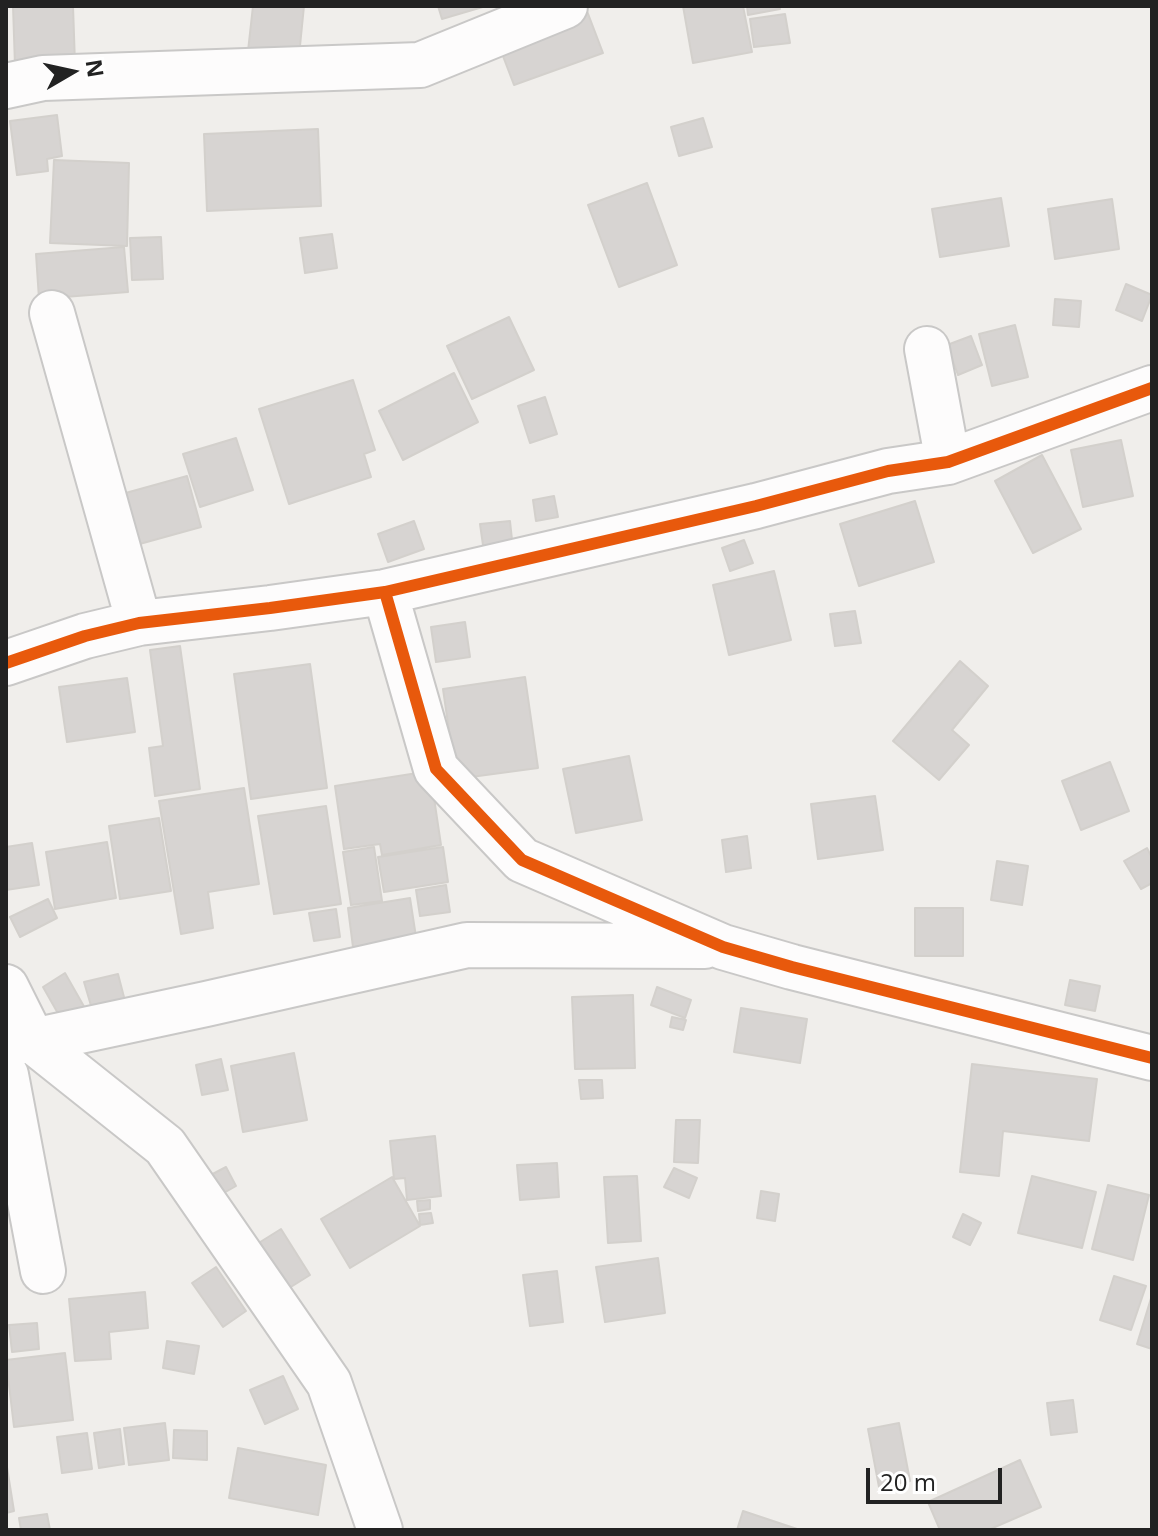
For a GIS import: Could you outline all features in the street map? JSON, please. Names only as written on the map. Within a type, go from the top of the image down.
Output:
[{"type":"street","points":[[6,86],[43,78],[420,65],[565,6]]},
{"type":"street","points":[[52,313],[139,623]]},
{"type":"street","points":[[927,349],[948,462]]},
{"type":"street","points":[[6,663],[85,636],[139,623],[385,592],[756,506],[888,471],[948,462],[1152,388]]},
{"type":"street","points":[[385,592],[436,769],[522,860],[723,947],[1152,1058]]},
{"type":"street","points":[[20,1041],[206,1004],[467,945],[723,947]]},
{"type":"street","points":[[6,987],[20,1041],[165,1146],[329,1383],[380,1530]]},
{"type":"street","points":[[6,1075],[43,1271]]},
{"type":"building","points":[[13,6],[73,6],[75,64],[15,66]]},
{"type":"building","points":[[253,6],[304,6],[299,56],[248,51]]},
{"type":"building","points":[[438,6],[486,6],[442,19]]},
{"type":"building","points":[[683,6],[743,6],[752,52],[693,63]]},
{"type":"building","points":[[747,6],[779,6],[780,9],[748,15]]},
{"type":"building","points":[[587,11],[603,53],[514,85],[498,43]]},
{"type":"building","points":[[785,14],[790,43],[754,47],[750,19]]},
{"type":"building","points":[[57,115],[62,156],[47,159],[48,171],[17,175],[10,121]]},
{"type":"building","points":[[703,118],[712,147],[679,156],[671,127]]},
{"type":"building","points":[[318,129],[321,206],[207,211],[204,134]]},
{"type":"building","points":[[54,160],[129,163],[127,246],[50,243]]},
{"type":"building","points":[[647,183],[677,265],[619,287],[588,205]]},
{"type":"building","points":[[1001,198],[1009,246],[940,257],[932,209]]},
{"type":"building","points":[[1112,199],[1119,249],[1055,259],[1048,209]]},
{"type":"building","points":[[332,234],[337,268],[305,273],[300,238]]},
{"type":"building","points":[[161,237],[163,279],[132,280],[130,238]]},
{"type":"building","points":[[124,247],[128,292],[39,299],[36,254]]},
{"type":"building","points":[[1126,284],[1152,295],[1142,321],[1116,310]]},
{"type":"building","points":[[1055,299],[1081,301],[1079,327],[1053,325]]},
{"type":"building","points":[[509,317],[534,370],[472,399],[447,346]]},
{"type":"building","points":[[1015,325],[1028,377],[992,386],[979,334]]},
{"type":"building","points":[[971,336],[982,365],[958,375],[947,345]]},
{"type":"building","points":[[454,373],[478,422],[403,460],[379,411]]},
{"type":"building","points":[[353,380],[375,450],[364,454],[371,477],[289,504],[259,409]]},
{"type":"building","points":[[545,397],[557,434],[530,443],[518,406]]},
{"type":"building","points":[[236,438],[253,490],[200,507],[183,454]]},
{"type":"building","points":[[1121,440],[1133,496],[1083,507],[1071,450]]},
{"type":"building","points":[[1042,455],[1081,529],[1033,553],[995,481]]},
{"type":"building","points":[[187,476],[201,527],[136,545],[122,494]]},
{"type":"building","points":[[554,496],[558,517],[536,521],[533,500]]},
{"type":"building","points":[[915,501],[934,562],[859,586],[840,524]]},
{"type":"building","points":[[414,521],[424,549],[388,562],[378,534]]},
{"type":"building","points":[[510,521],[513,549],[484,552],[480,524]]},
{"type":"building","points":[[744,540],[753,563],[730,571],[722,548]]},
{"type":"building","points":[[774,571],[791,640],[729,655],[713,585]]},
{"type":"building","points":[[855,611],[861,643],[835,646],[830,614]]},
{"type":"building","points":[[465,622],[470,657],[436,662],[431,627]]},
{"type":"building","points":[[180,646],[200,789],[155,796],[149,748],[163,746],[150,650]]},
{"type":"building","points":[[960,661],[988,686],[952,730],[969,745],[939,780],[893,741]]},
{"type":"building","points":[[310,664],[327,788],[251,799],[234,674]]},
{"type":"building","points":[[525,677],[538,768],[456,779],[443,689]]},
{"type":"building","points":[[127,678],[135,732],[67,742],[59,687]]},
{"type":"building","points":[[629,756],[642,820],[576,833],[563,769]]},
{"type":"building","points":[[1110,762],[1129,811],[1081,830],[1062,781]]},
{"type":"building","points":[[430,771],[441,845],[382,855],[380,844],[344,849],[335,786]]},
{"type":"building","points":[[244,788],[259,884],[208,892],[213,928],[181,934],[159,801]]},
{"type":"building","points":[[875,796],[883,850],[818,859],[811,804]]},
{"type":"building","points":[[326,806],[341,904],[274,914],[258,816]]},
{"type":"building","points":[[159,818],[171,891],[120,899],[109,826]]},
{"type":"building","points":[[747,836],[751,868],[726,872],[722,840]]},
{"type":"building","points":[[107,842],[116,898],[55,909],[46,852]]},
{"type":"building","points":[[32,843],[39,885],[6,890],[6,847]]},
{"type":"building","points":[[374,847],[382,901],[351,905],[343,852]]},
{"type":"building","points":[[443,847],[448,882],[384,892],[378,857]]},
{"type":"building","points":[[1147,848],[1152,858],[1152,883],[1141,889],[1124,861]]},
{"type":"building","points":[[997,861],[1028,866],[1022,905],[991,900]]},
{"type":"building","points":[[446,885],[450,912],[420,916],[416,890]]},
{"type":"building","points":[[410,898],[416,937],[353,947],[348,908]]},
{"type":"building","points":[[48,899],[57,918],[20,937],[10,917]]},
{"type":"building","points":[[915,908],[963,908],[963,956],[915,956]]},
{"type":"building","points":[[336,909],[340,937],[314,941],[309,913]]},
{"type":"building","points":[[65,973],[86,1010],[64,1024],[43,987]]},
{"type":"building","points":[[118,974],[125,1001],[92,1009],[84,982]]},
{"type":"building","points":[[1070,980],[1100,986],[1095,1011],[1065,1005]]},
{"type":"building","points":[[657,987],[691,1000],[685,1018],[651,1005]]},
{"type":"building","points":[[633,995],[635,1068],[575,1069],[572,997]]},
{"type":"building","points":[[741,1008],[807,1019],[800,1063],[734,1052]]},
{"type":"building","points":[[672,1017],[686,1020],[683,1030],[670,1027]]},
{"type":"building","points":[[294,1053],[307,1120],[243,1132],[231,1066]]},
{"type":"building","points":[[221,1059],[228,1090],[202,1095],[196,1065]]},
{"type":"building","points":[[972,1064],[1097,1079],[1089,1141],[1003,1131],[999,1176],[960,1172]]},
{"type":"building","points":[[579,1080],[602,1080],[603,1098],[581,1099]]},
{"type":"building","points":[[676,1120],[700,1120],[698,1163],[674,1162]]},
{"type":"building","points":[[435,1136],[441,1196],[407,1200],[405,1178],[394,1179],[390,1141]]},
{"type":"building","points":[[557,1163],[559,1197],[520,1200],[517,1165]]},
{"type":"building","points":[[226,1167],[236,1186],[215,1198],[205,1178]]},
{"type":"building","points":[[674,1168],[697,1178],[689,1198],[664,1187]]},
{"type":"building","points":[[637,1176],[641,1241],[608,1243],[604,1177]]},
{"type":"building","points":[[1032,1176],[1096,1192],[1082,1248],[1018,1233]]},
{"type":"building","points":[[392,1177],[420,1226],[350,1268],[321,1219]]},
{"type":"building","points":[[1108,1185],[1149,1195],[1133,1260],[1092,1249]]},
{"type":"building","points":[[761,1191],[779,1194],[775,1221],[757,1218]]},
{"type":"building","points":[[430,1200],[430,1209],[418,1211],[417,1201]]},
{"type":"building","points":[[431,1213],[433,1223],[420,1225],[419,1214]]},
{"type":"building","points":[[963,1214],[981,1223],[970,1245],[953,1237]]},
{"type":"building","points":[[281,1229],[310,1275],[286,1290],[257,1244]]},
{"type":"building","points":[[658,1258],[665,1313],[605,1322],[596,1267]]},
{"type":"building","points":[[216,1267],[246,1311],[223,1327],[192,1283]]},
{"type":"building","points":[[557,1271],[563,1322],[530,1326],[523,1275]]},
{"type":"building","points":[[1114,1276],[1146,1286],[1131,1330],[1100,1320]]},
{"type":"building","points":[[145,1292],[148,1328],[109,1332],[111,1359],[75,1361],[69,1299]]},
{"type":"building","points":[[1152,1295],[1152,1349],[1137,1344]]},
{"type":"building","points":[[37,1323],[39,1349],[12,1352],[9,1325]]},
{"type":"building","points":[[167,1341],[199,1346],[194,1374],[163,1368]]},
{"type":"building","points":[[65,1353],[73,1420],[14,1427],[6,1360]]},
{"type":"building","points":[[283,1376],[298,1409],[265,1424],[250,1390]]},
{"type":"building","points":[[1073,1400],[1077,1432],[1051,1435],[1047,1403]]},
{"type":"building","points":[[165,1423],[169,1460],[129,1465],[124,1428]]},
{"type":"building","points":[[899,1423],[910,1481],[879,1487],[868,1429]]},
{"type":"building","points":[[120,1429],[124,1464],[99,1468],[94,1433]]},
{"type":"building","points":[[174,1430],[207,1431],[207,1460],[173,1458]]},
{"type":"building","points":[[87,1433],[92,1469],[62,1473],[57,1437]]},
{"type":"building","points":[[238,1448],[326,1465],[318,1515],[229,1498]]},
{"type":"building","points":[[1020,1460],[1041,1507],[988,1530],[940,1530],[928,1502]]},
{"type":"building","points":[[6,1461],[14,1511],[6,1513]]},
{"type":"building","points":[[743,1511],[800,1530],[737,1530]]},
{"type":"building","points":[[47,1514],[50,1530],[21,1530],[19,1518]]},
{"type":"cycle path","points":[[6,663],[85,636],[139,623],[385,592],[756,506],[888,471],[948,462],[1152,388]]},
{"type":"cycle path","points":[[385,592],[436,769],[522,860],[723,947],[1152,1058]]}]
